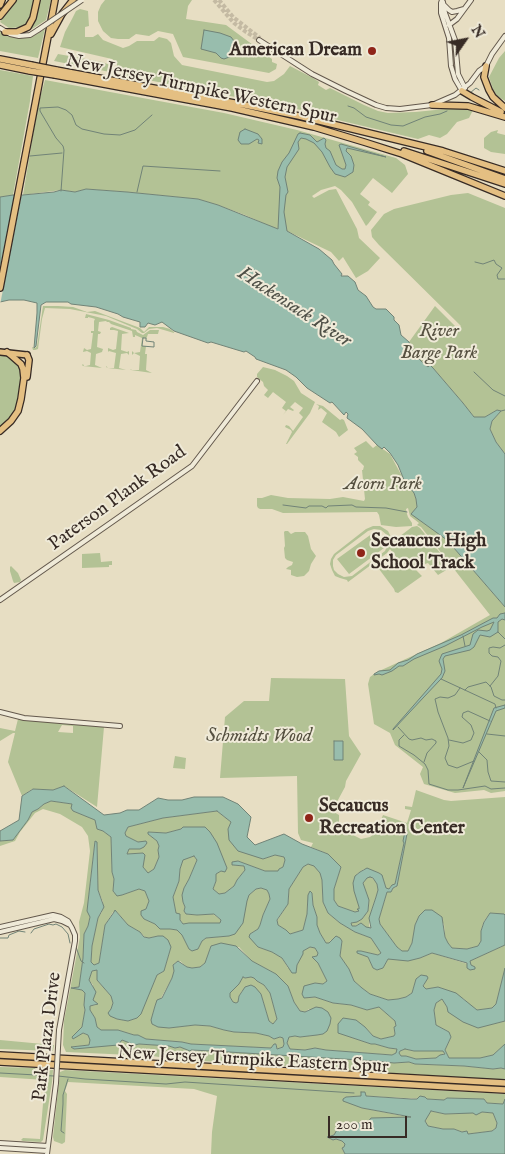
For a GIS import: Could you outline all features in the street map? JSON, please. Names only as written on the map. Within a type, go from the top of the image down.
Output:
[{"type":"highway","points":[[0,5],[2,0]]},
{"type":"highway","points":[[2,13],[11,0]]},
{"type":"highway","points":[[2,30],[19,32],[28,27],[34,18],[37,0]]},
{"type":"highway","points":[[0,288],[55,0]]},
{"type":"highway","points":[[48,40],[72,0]]},
{"type":"highway","name":"New Jersey Turnpike Western Spur","points":[[0,59],[30,68]]},
{"type":"highway","name":"New Jersey Turnpike Western Spur","points":[[0,65],[55,72],[314,119],[450,153],[505,171]]},
{"type":"highway","points":[[486,66],[484,77],[489,90],[505,109]]},
{"type":"highway","name":"New Jersey Turnpike Western Spur","points":[[55,72],[256,113],[314,127],[375,145],[433,166],[505,196]]},
{"type":"highway","points":[[468,92],[505,109]]},
{"type":"highway","points":[[468,92],[505,115]]},
{"type":"highway","points":[[432,105],[468,106],[505,115]]},
{"type":"highway","points":[[398,140],[505,179]]},
{"type":"highway","points":[[375,145],[386,146],[421,156],[505,184]]},
{"type":"highway","points":[[3,352],[21,364],[24,378]]},
{"type":"highway","points":[[0,431],[18,411],[27,355]]},
{"type":"highway","points":[[0,435],[16,421],[22,406],[29,360],[27,355]]},
{"type":"highway","name":"New Jersey Turnpike Eastern Spur","points":[[0,1055],[505,1084]]},
{"type":"highway","name":"New Jersey Turnpike Eastern Spur","points":[[0,1062],[505,1090]]},
{"type":"main road","points":[[3,352],[27,355]]},
{"type":"street","points":[[2,30],[14,36],[30,35],[82,0]]},
{"type":"street","points":[[448,27],[458,19],[471,0]]},
{"type":"street","points":[[466,8],[452,12],[443,4],[448,27],[455,40],[458,74],[468,92]]},
{"type":"street","points":[[468,92],[479,70],[486,66],[505,36]]},
{"type":"street","points":[[261,40],[320,78],[386,108],[400,109],[432,105],[468,92]]},
{"type":"street","name":"Paterson Plank Road","points":[[0,600],[192,466],[257,381]]},
{"type":"street","points":[[0,712],[24,718],[120,726]]},
{"type":"street","name":"Park Plaza Drive","points":[[25,924],[53,915],[64,918],[68,921],[74,933],[75,941],[60,1020],[56,1083],[48,1150]]},
{"type":"street","points":[[0,927],[25,924]]},
{"type":"street","points":[[0,932],[25,924]]},
{"type":"street","points":[[0,1143],[48,1150]]},
{"type":"street","points":[[0,1148],[48,1150]]},
{"type":"green space","points":[[15,0],[34,0],[32,17],[24,27],[9,28],[0,22]]},
{"type":"green space","points":[[40,0],[51,0],[46,20],[32,29],[31,27],[35,21]]},
{"type":"green space","points":[[105,0],[192,0],[188,6],[186,19],[226,25],[272,59],[272,62],[277,64],[276,69],[269,73],[183,57],[173,34],[158,31],[149,36],[136,34],[129,39],[111,38],[103,31],[98,21],[98,12]]},
{"type":"green space","points":[[80,9],[88,11],[89,26],[85,27],[85,37],[93,37],[98,34],[103,40],[123,48],[137,41],[154,41],[159,37],[167,39],[171,43],[174,56],[182,65],[267,82],[274,81],[284,74],[290,66],[319,82],[318,85],[326,90],[330,88],[364,105],[388,113],[456,108],[473,110],[469,118],[457,122],[447,134],[440,138],[429,135],[418,139],[297,109],[117,74],[117,63],[112,59],[60,47],[65,32],[76,11]]},
{"type":"green space","points":[[45,29],[38,58],[0,51],[0,30],[13,37],[24,38],[35,35]]},
{"type":"green space","points":[[505,51],[505,101],[497,96],[489,77]]},
{"type":"green space","points":[[58,54],[102,62],[110,65],[112,69],[110,72],[54,61]]},
{"type":"green space","points":[[0,70],[33,76],[13,195],[0,197]]},
{"type":"green space","points":[[45,80],[224,113],[297,130],[396,158],[405,165],[408,174],[392,193],[373,178],[360,194],[370,202],[368,205],[377,212],[366,226],[352,202],[335,186],[321,190],[312,196],[314,198],[329,190],[336,189],[357,229],[359,238],[380,258],[368,271],[356,278],[343,257],[339,261],[331,252],[287,231],[198,199],[86,189],[75,192],[61,190],[23,195],[38,105]]},
{"type":"green space","points":[[498,130],[497,133],[505,135],[505,154],[491,152],[484,148],[484,138],[491,132]]},
{"type":"green space","name":"River Barge Park","points":[[468,193],[505,208],[505,454],[496,442],[490,429],[492,421],[501,411],[497,410],[485,417],[474,417],[433,368],[421,361],[413,352],[409,342],[435,306],[458,329],[461,326],[379,245],[372,237],[371,230],[384,214],[394,209],[451,195]]},
{"type":"green space","points":[[43,306],[73,307],[87,312],[95,311],[140,328],[144,332],[149,327],[163,327],[170,329],[174,333],[157,328],[149,329],[144,333],[142,333],[106,316],[70,309],[45,308],[38,349],[33,350],[32,347],[35,348],[37,346]]},
{"type":"green space","points":[[86,314],[109,320],[109,322],[99,322],[98,331],[101,332],[98,334],[97,347],[103,349],[102,352],[96,354],[95,365],[102,368],[82,365],[90,365],[91,353],[83,352],[84,348],[87,350],[91,349],[93,333],[91,331],[94,331],[95,319],[85,318]]},
{"type":"green space","points":[[109,320],[136,330],[143,335],[150,330],[159,330],[158,334],[148,334],[146,340],[146,338],[143,338],[142,346],[146,346],[145,354],[147,354],[146,370],[152,373],[130,369],[139,370],[140,356],[134,353],[140,352],[142,338],[135,335],[133,337],[132,331],[111,324]]},
{"type":"green space","points":[[112,327],[129,333],[122,334],[121,350],[129,351],[129,355],[127,353],[121,354],[119,368],[126,370],[108,368],[114,368],[116,353],[108,352],[108,348],[116,349],[118,331],[110,330]]},
{"type":"green space","points":[[0,355],[8,357],[18,364],[22,372],[18,403],[7,422],[0,427]]},
{"type":"green space","points":[[263,367],[287,376],[294,381],[301,393],[315,402],[310,413],[287,444],[292,432],[285,427],[286,425],[289,426],[293,431],[303,417],[299,413],[303,408],[295,402],[290,407],[294,410],[288,409],[283,415],[286,411],[282,408],[286,402],[273,392],[268,398],[264,395],[268,390],[257,377],[257,374]]},
{"type":"green space","points":[[316,404],[323,406],[340,420],[344,420],[348,430],[339,437],[336,432],[322,422],[327,413],[321,408],[318,410],[319,406]]},
{"type":"green space","name":"Acorn Park","points":[[366,441],[373,448],[377,445],[390,454],[404,480],[414,493],[417,507],[412,514],[447,540],[505,607],[505,791],[491,793],[484,790],[455,793],[424,784],[420,774],[423,767],[395,745],[390,733],[374,724],[368,684],[370,677],[441,643],[490,615],[421,527],[417,525],[419,523],[410,516],[408,508],[406,509],[407,514],[412,526],[396,527],[381,525],[377,512],[283,513],[272,509],[260,509],[257,506],[257,498],[271,495],[288,498],[330,499],[343,497],[364,501],[362,470],[364,466],[354,454],[357,452],[354,448]]},
{"type":"green space","points":[[380,526],[388,531],[391,537],[391,546],[395,540],[412,527],[417,526],[441,554],[438,557],[448,569],[438,575],[428,563],[416,567],[401,563],[390,549],[348,582],[335,576],[330,564],[334,554],[366,529]],"holes":[[[374,529],[381,530],[387,535],[388,544],[385,551],[352,576],[344,577],[334,570],[333,560],[336,555],[368,531]]]},
{"type":"green space","points":[[285,531],[291,534],[305,532],[308,536],[311,549],[316,556],[309,571],[304,576],[297,577],[291,575],[291,570],[286,569],[293,562],[285,558]]},
{"type":"green space","name":"Secaucus High School Track","points":[[373,533],[384,548],[349,574],[337,559]]},
{"type":"green space","points":[[100,553],[101,562],[112,561],[112,565],[109,565],[109,567],[82,568],[82,554]]},
{"type":"green space","points":[[387,564],[407,566],[416,570],[422,576],[398,593],[395,592],[379,569]]},
{"type":"green space","points":[[11,566],[18,573],[20,582],[14,583],[10,571]]},
{"type":"green space","name":"Schmidts Wood","points":[[271,678],[345,679],[349,736],[361,754],[332,811],[339,815],[339,828],[361,839],[370,837],[376,832],[383,815],[407,823],[411,810],[405,809],[405,806],[412,807],[416,790],[451,801],[505,797],[505,915],[490,913],[484,921],[481,941],[478,946],[467,949],[452,948],[445,937],[444,924],[425,910],[419,916],[415,925],[412,943],[408,951],[402,951],[397,947],[380,924],[379,919],[387,892],[391,892],[396,887],[398,880],[406,831],[395,884],[389,889],[386,888],[379,873],[364,869],[357,874],[359,911],[355,912],[338,906],[334,900],[334,889],[341,867],[328,854],[311,847],[313,843],[301,840],[298,833],[297,776],[220,778],[225,717],[244,701],[269,701]]},
{"type":"green space","points":[[18,719],[104,727],[97,807],[64,786],[53,790],[32,789],[22,796],[8,762],[15,733],[0,741],[0,728],[15,731]],"holes":[[[62,725],[73,726],[73,733],[58,732]]]},
{"type":"green space","points":[[175,756],[186,758],[185,769],[173,768]]},
{"type":"green space","points":[[51,801],[72,804],[73,811],[96,820],[97,829],[111,837],[113,892],[122,895],[139,889],[145,891],[149,901],[144,919],[155,924],[160,929],[177,930],[182,935],[189,949],[198,949],[206,938],[229,936],[249,895],[256,889],[267,890],[270,899],[260,925],[258,929],[250,934],[258,947],[282,958],[288,968],[297,965],[305,949],[315,948],[318,953],[317,956],[313,957],[327,981],[323,984],[315,983],[308,998],[315,997],[367,1010],[379,1007],[395,1021],[394,1036],[381,1039],[373,1036],[365,1027],[351,1037],[371,1044],[397,1049],[397,1053],[392,1055],[315,1048],[305,1050],[290,1049],[287,1043],[289,1037],[323,1034],[309,1009],[305,1012],[300,1011],[294,1002],[288,986],[276,974],[252,961],[239,947],[211,946],[205,963],[200,967],[187,967],[180,961],[175,963],[173,965],[172,978],[155,1006],[152,1018],[169,1028],[195,1025],[210,1026],[234,1032],[256,1033],[274,1039],[280,1037],[283,1038],[283,1047],[276,1049],[277,1044],[271,1048],[191,1044],[146,1039],[118,1030],[101,1031],[97,1027],[95,1018],[90,1010],[90,1006],[96,1005],[93,1000],[93,985],[89,980],[92,971],[97,969],[97,980],[111,996],[113,1003],[111,1009],[117,1019],[128,1021],[137,1018],[157,975],[164,971],[171,947],[158,936],[145,937],[128,925],[117,912],[113,912],[105,925],[99,963],[94,965],[91,962],[92,946],[103,902],[98,890],[97,843],[95,841],[88,902],[90,916],[84,934],[79,987],[72,988],[82,990],[85,993],[85,1010],[82,1027],[72,1037],[73,1039],[82,1033],[88,1035],[91,1040],[89,1045],[72,1047],[74,1049],[122,1040],[135,1045],[181,1047],[190,1051],[501,1068],[505,1069],[505,1080],[171,1059],[153,1056],[66,1052],[63,1045],[64,1021],[80,937],[79,922],[84,903],[90,851],[88,836],[82,827],[60,814],[43,809],[35,813],[15,841],[0,846],[0,841],[13,840],[32,812]]},
{"type":"green space","points":[[217,811],[231,822],[228,829],[263,859],[275,855],[284,857],[283,867],[278,871],[265,871],[238,861],[233,865],[245,866],[245,870],[234,886],[225,893],[219,894],[213,889],[216,874],[221,871],[181,829],[166,833],[148,832],[157,841],[159,857],[154,869],[148,874],[143,867],[143,853],[127,854],[129,849],[140,849],[138,842],[126,836],[125,833],[128,827],[163,818]]},
{"type":"green space","points":[[194,856],[197,860],[184,888],[184,911],[186,914],[213,914],[221,920],[220,923],[183,924],[176,913],[173,897],[179,881],[183,859]]},
{"type":"green space","points":[[308,864],[314,865],[320,873],[323,902],[328,913],[355,932],[371,938],[381,953],[378,955],[361,951],[357,953],[368,957],[373,968],[377,970],[383,968],[388,959],[420,958],[432,953],[471,965],[470,961],[505,945],[505,968],[496,1004],[492,1008],[477,1010],[471,1007],[464,999],[438,987],[426,989],[423,987],[425,983],[416,979],[412,993],[406,997],[388,1000],[370,994],[354,981],[349,969],[340,956],[342,941],[331,940],[329,943],[326,943],[320,933],[312,893],[307,904],[307,914],[303,930],[290,934],[278,925],[277,921],[288,904],[289,889],[303,867]]},
{"type":"green space","points":[[367,877],[375,880],[378,890],[372,909],[370,929],[361,923],[352,926],[351,923],[362,919],[368,911],[369,902],[363,885]]},
{"type":"green space","points":[[243,977],[254,978],[264,985],[270,993],[277,1019],[273,1024],[269,1021],[261,994],[242,991],[238,1002],[233,1002],[230,993]]},
{"type":"green space","points":[[442,999],[447,1007],[478,1027],[505,1021],[505,1044],[493,1055],[480,1058],[449,1058],[445,1050],[451,1037],[449,1032],[436,1025],[434,1010],[436,1003]]},
{"type":"green space","points":[[0,1040],[54,1045],[53,1051],[0,1049]]},
{"type":"green space","points":[[405,1049],[414,1051],[443,1051],[445,1053],[436,1058],[416,1059],[401,1056],[400,1051]]},
{"type":"green space","points":[[0,1067],[35,1068],[37,1071],[53,1070],[43,1140],[41,1142],[21,1140],[23,1138],[40,1139],[45,1080],[0,1077]]},
{"type":"green space","points":[[65,1070],[505,1094],[505,1099],[503,1104],[487,1103],[484,1099],[447,1098],[444,1100],[366,1096],[365,1092],[361,1092],[361,1096],[346,1097],[351,1103],[362,1108],[414,1118],[371,1118],[367,1123],[344,1126],[334,1135],[328,1136],[345,1144],[342,1149],[345,1154],[211,1154],[217,1096],[194,1089],[68,1082],[65,1091],[67,1094],[65,1142],[62,1144],[54,1141],[60,1072]]},
{"type":"green space","points":[[430,1111],[445,1114],[493,1113],[497,1123],[496,1128],[492,1131],[468,1134],[454,1129],[428,1126],[425,1121]]},
{"type":"water","points":[[204,30],[231,37],[235,47],[235,52],[232,56],[224,59],[216,53],[201,49]]},
{"type":"water","points":[[245,129],[258,134],[262,139],[262,144],[258,143],[259,140],[257,139],[249,144],[241,144],[238,140],[240,132]]},
{"type":"water","name":"Hackensack River","points":[[300,133],[310,135],[317,142],[324,138],[326,140],[326,148],[330,151],[336,165],[342,169],[345,169],[346,165],[339,145],[341,144],[386,157],[347,148],[346,151],[351,156],[354,165],[353,172],[345,177],[335,174],[322,152],[314,143],[301,138],[298,142],[299,149],[287,167],[285,177],[288,192],[284,212],[287,231],[319,249],[332,260],[342,274],[341,276],[348,276],[355,282],[358,290],[366,296],[373,307],[376,309],[386,309],[394,317],[394,320],[399,325],[401,335],[409,342],[413,352],[428,367],[430,365],[433,368],[474,417],[485,417],[497,410],[501,411],[492,421],[490,429],[496,442],[505,454],[505,607],[447,540],[411,514],[417,507],[414,493],[404,480],[398,465],[390,453],[384,447],[382,449],[377,445],[362,429],[347,418],[348,414],[346,412],[344,415],[332,402],[330,403],[307,388],[286,370],[256,359],[246,351],[211,342],[208,343],[174,331],[162,322],[155,325],[148,323],[145,327],[140,327],[140,322],[118,314],[96,307],[68,302],[46,302],[41,305],[36,346],[34,348],[37,303],[24,300],[0,302],[0,197],[61,190],[75,192],[86,189],[198,199],[278,229],[280,187],[277,178],[278,171]]},
{"type":"water","points":[[505,613],[505,620],[502,619],[498,622],[498,632],[490,637],[480,635],[474,647],[470,650],[445,656],[443,659],[445,671],[442,678],[393,730],[441,674],[442,669],[439,661],[442,654],[470,645],[473,634],[478,630],[490,630],[494,622],[392,671],[382,675],[374,674],[379,671],[390,670],[398,663],[408,660]]},
{"type":"water","points":[[505,705],[505,708],[496,711],[463,788],[494,708]]},
{"type":"water","points":[[334,741],[343,741],[343,760],[334,760]]},
{"type":"water","points":[[64,786],[104,815],[127,810],[139,810],[158,798],[182,800],[194,797],[223,797],[238,804],[251,817],[247,837],[255,845],[284,834],[302,844],[328,854],[341,867],[334,889],[334,900],[338,906],[355,912],[359,911],[357,909],[359,907],[353,883],[355,876],[360,872],[367,868],[379,873],[382,875],[386,888],[389,889],[395,884],[406,827],[407,834],[397,886],[391,892],[387,892],[379,919],[380,924],[397,947],[402,951],[408,951],[419,916],[425,910],[432,910],[442,917],[445,937],[452,948],[467,949],[478,946],[481,941],[481,931],[484,922],[490,913],[504,914],[505,945],[470,961],[475,969],[470,970],[467,968],[467,963],[432,953],[408,961],[388,959],[383,968],[377,970],[373,968],[368,957],[357,953],[357,951],[378,955],[381,953],[371,938],[355,932],[328,913],[323,902],[320,873],[314,866],[308,864],[303,867],[289,889],[288,904],[277,920],[278,925],[290,934],[303,930],[310,891],[317,917],[317,925],[326,943],[329,943],[336,936],[340,938],[342,941],[340,956],[349,969],[354,981],[370,994],[388,1000],[406,997],[412,993],[416,979],[421,975],[428,978],[423,986],[426,989],[438,987],[456,993],[477,1010],[492,1008],[496,1004],[505,968],[505,1021],[478,1028],[463,1022],[448,1012],[442,999],[436,1003],[434,1010],[436,1025],[449,1032],[451,1037],[445,1050],[449,1058],[480,1058],[493,1055],[505,1044],[505,1069],[415,1064],[409,1062],[394,1063],[190,1051],[180,1047],[135,1045],[122,1040],[118,1045],[74,1049],[71,1047],[89,1045],[90,1040],[88,1035],[83,1033],[73,1039],[72,1037],[82,1027],[85,993],[82,990],[71,988],[79,987],[84,934],[90,917],[87,911],[95,841],[97,842],[98,890],[104,907],[98,918],[92,946],[91,962],[94,965],[99,963],[105,925],[115,910],[128,925],[140,932],[144,937],[163,936],[168,940],[171,947],[164,971],[157,975],[141,1014],[137,1018],[128,1021],[110,1016],[108,1013],[113,1003],[111,996],[97,980],[97,970],[92,971],[89,980],[96,992],[93,1000],[98,1004],[90,1006],[90,1010],[95,1018],[97,1027],[101,1030],[118,1030],[146,1039],[191,1044],[271,1048],[276,1044],[277,1049],[283,1047],[283,1038],[280,1037],[274,1039],[256,1033],[234,1032],[210,1026],[195,1025],[169,1028],[158,1027],[152,1024],[151,1020],[157,1000],[162,998],[172,978],[173,965],[178,961],[187,967],[200,967],[205,963],[211,946],[221,943],[236,946],[252,961],[276,974],[288,986],[294,1002],[300,1011],[305,1012],[316,1007],[328,1012],[331,1018],[327,1031],[317,1035],[289,1037],[287,1043],[290,1049],[305,1050],[315,1048],[392,1055],[396,1053],[397,1049],[371,1044],[338,1033],[338,1024],[343,1018],[356,1020],[373,1036],[381,1039],[394,1036],[395,1021],[379,1007],[367,1010],[315,997],[304,998],[302,994],[304,986],[315,983],[323,984],[327,981],[318,963],[312,957],[317,956],[318,953],[315,948],[310,947],[303,951],[296,973],[292,973],[282,958],[258,947],[249,937],[250,934],[258,929],[270,899],[267,890],[256,889],[249,895],[243,923],[235,934],[206,938],[198,949],[192,951],[177,930],[160,929],[155,924],[144,919],[141,911],[146,909],[149,901],[145,891],[139,889],[117,896],[113,891],[111,837],[97,829],[95,820],[73,811],[71,808],[72,804],[51,801],[44,804],[32,812],[13,840],[0,841],[0,831],[19,820],[22,796],[33,789],[53,790]],"holes":[[[217,811],[231,822],[228,829],[229,840],[238,851],[263,859],[275,855],[284,857],[283,867],[278,871],[265,871],[238,861],[232,862],[232,865],[244,866],[245,870],[234,886],[225,893],[219,894],[213,889],[216,874],[221,871],[225,872],[227,868],[217,843],[205,827],[183,827],[166,833],[148,832],[157,841],[159,846],[159,857],[154,869],[148,873],[143,867],[145,855],[143,853],[127,854],[129,849],[144,847],[147,843],[146,841],[138,842],[126,836],[125,833],[128,827],[163,818]],[[194,856],[197,860],[182,895],[184,911],[186,914],[214,914],[221,920],[220,923],[183,924],[180,920],[180,914],[176,913],[173,897],[179,881],[183,860]],[[367,878],[373,878],[378,890],[369,918],[371,928],[361,923],[352,926],[351,923],[362,919],[368,911],[369,900],[363,883]],[[243,977],[254,978],[264,985],[270,993],[277,1019],[273,1024],[269,1021],[261,994],[255,987],[251,985],[245,987],[236,1003],[233,1002],[230,993]],[[405,1049],[414,1051],[443,1051],[445,1054],[436,1058],[416,1059],[401,1056],[399,1053]]]},
{"type":"water","points":[[361,1092],[365,1092],[366,1096],[417,1099],[420,1096],[427,1099],[444,1100],[447,1098],[484,1099],[487,1103],[503,1104],[505,1099],[505,1154],[345,1154],[342,1148],[345,1144],[342,1141],[327,1137],[334,1135],[338,1128],[358,1123],[367,1123],[371,1118],[411,1117],[362,1108],[343,1101],[346,1097],[361,1096]],"holes":[[[431,1111],[445,1114],[473,1113],[476,1115],[482,1112],[493,1113],[497,1123],[496,1128],[492,1131],[468,1134],[467,1131],[462,1132],[454,1129],[428,1126],[425,1121]]]},
{"type":"pier","points":[[15,193],[22,193],[0,305],[0,268]]},
{"type":"waterway","points":[[470,93],[476,88],[479,90]]},
{"type":"waterway","points":[[348,106],[366,117],[391,125],[403,126],[447,111]]},
{"type":"waterway","points":[[61,191],[63,146],[56,138],[40,108],[58,107],[66,110],[72,115],[76,125],[82,129],[104,134],[120,135],[135,130],[152,115]]},
{"type":"waterway","points":[[30,156],[62,153]]},
{"type":"waterway","points":[[137,192],[143,166],[220,171]]},
{"type":"waterway","points":[[475,262],[483,264],[494,260],[502,268],[497,275],[498,279],[505,279]]},
{"type":"waterway","points":[[143,338],[146,338],[146,341],[154,342],[154,347],[142,346],[143,338]]},
{"type":"waterway","points":[[474,372],[493,390],[505,396]]},
{"type":"waterway","points":[[501,411],[505,410]]},
{"type":"waterway","points":[[283,505],[306,508],[309,506],[322,506],[326,508],[328,506],[352,505],[407,512]]},
{"type":"waterway","points":[[498,632],[505,639]]},
{"type":"waterway","points":[[463,636],[465,646]]},
{"type":"waterway","points":[[490,686],[498,676],[501,661],[498,657],[492,656],[489,653],[489,648],[500,648],[505,645]]},
{"type":"waterway","points":[[441,679],[495,704],[496,708]]},
{"type":"waterway","points":[[465,690],[468,687],[486,682],[491,687],[494,696],[505,700]]},
{"type":"waterway","points":[[460,688],[455,695],[448,698],[440,697],[435,699],[448,738],[449,746],[445,758],[448,765],[457,768],[474,761]]},
{"type":"waterway","points":[[449,740],[463,743],[471,740],[474,733],[471,725],[462,717],[463,713],[468,711],[490,721]]},
{"type":"waterway","points":[[398,727],[409,739],[421,738],[436,741],[427,753],[424,762]]},
{"type":"waterway","points":[[487,734],[505,736]]},
{"type":"waterway","points":[[404,735],[399,740],[399,746],[425,764],[428,770],[429,784],[448,790],[485,786],[491,789],[505,788]]},
{"type":"waterway","points":[[479,752],[487,760],[491,781],[505,782]]},
{"type":"waterway","points":[[31,933],[34,929],[49,924],[56,924],[62,927],[68,934],[70,943]]},
{"type":"waterway","points":[[0,938],[8,938],[9,935],[19,931],[25,932]]},
{"type":"waterway","points":[[76,947],[81,961],[84,963]]},
{"type":"waterway","points":[[0,1073],[54,1076]]},
{"type":"waterway","points":[[58,1076],[166,1084],[185,1082],[354,1093]]},
{"type":"waterway","points":[[64,1133],[61,1131],[63,1095],[68,1079]]},
{"type":"tunnel","points":[[214,0],[234,23],[259,40]]},
{"type":"tunnel","points":[[219,0],[233,17],[260,38]]},
{"type":"place","name":"American Dream","points":[[372,51]]},
{"type":"place","name":"Secaucus High School Track","points":[[361,553]]},
{"type":"place","name":"Secaucus Recreation Center","points":[[309,818]]}]
